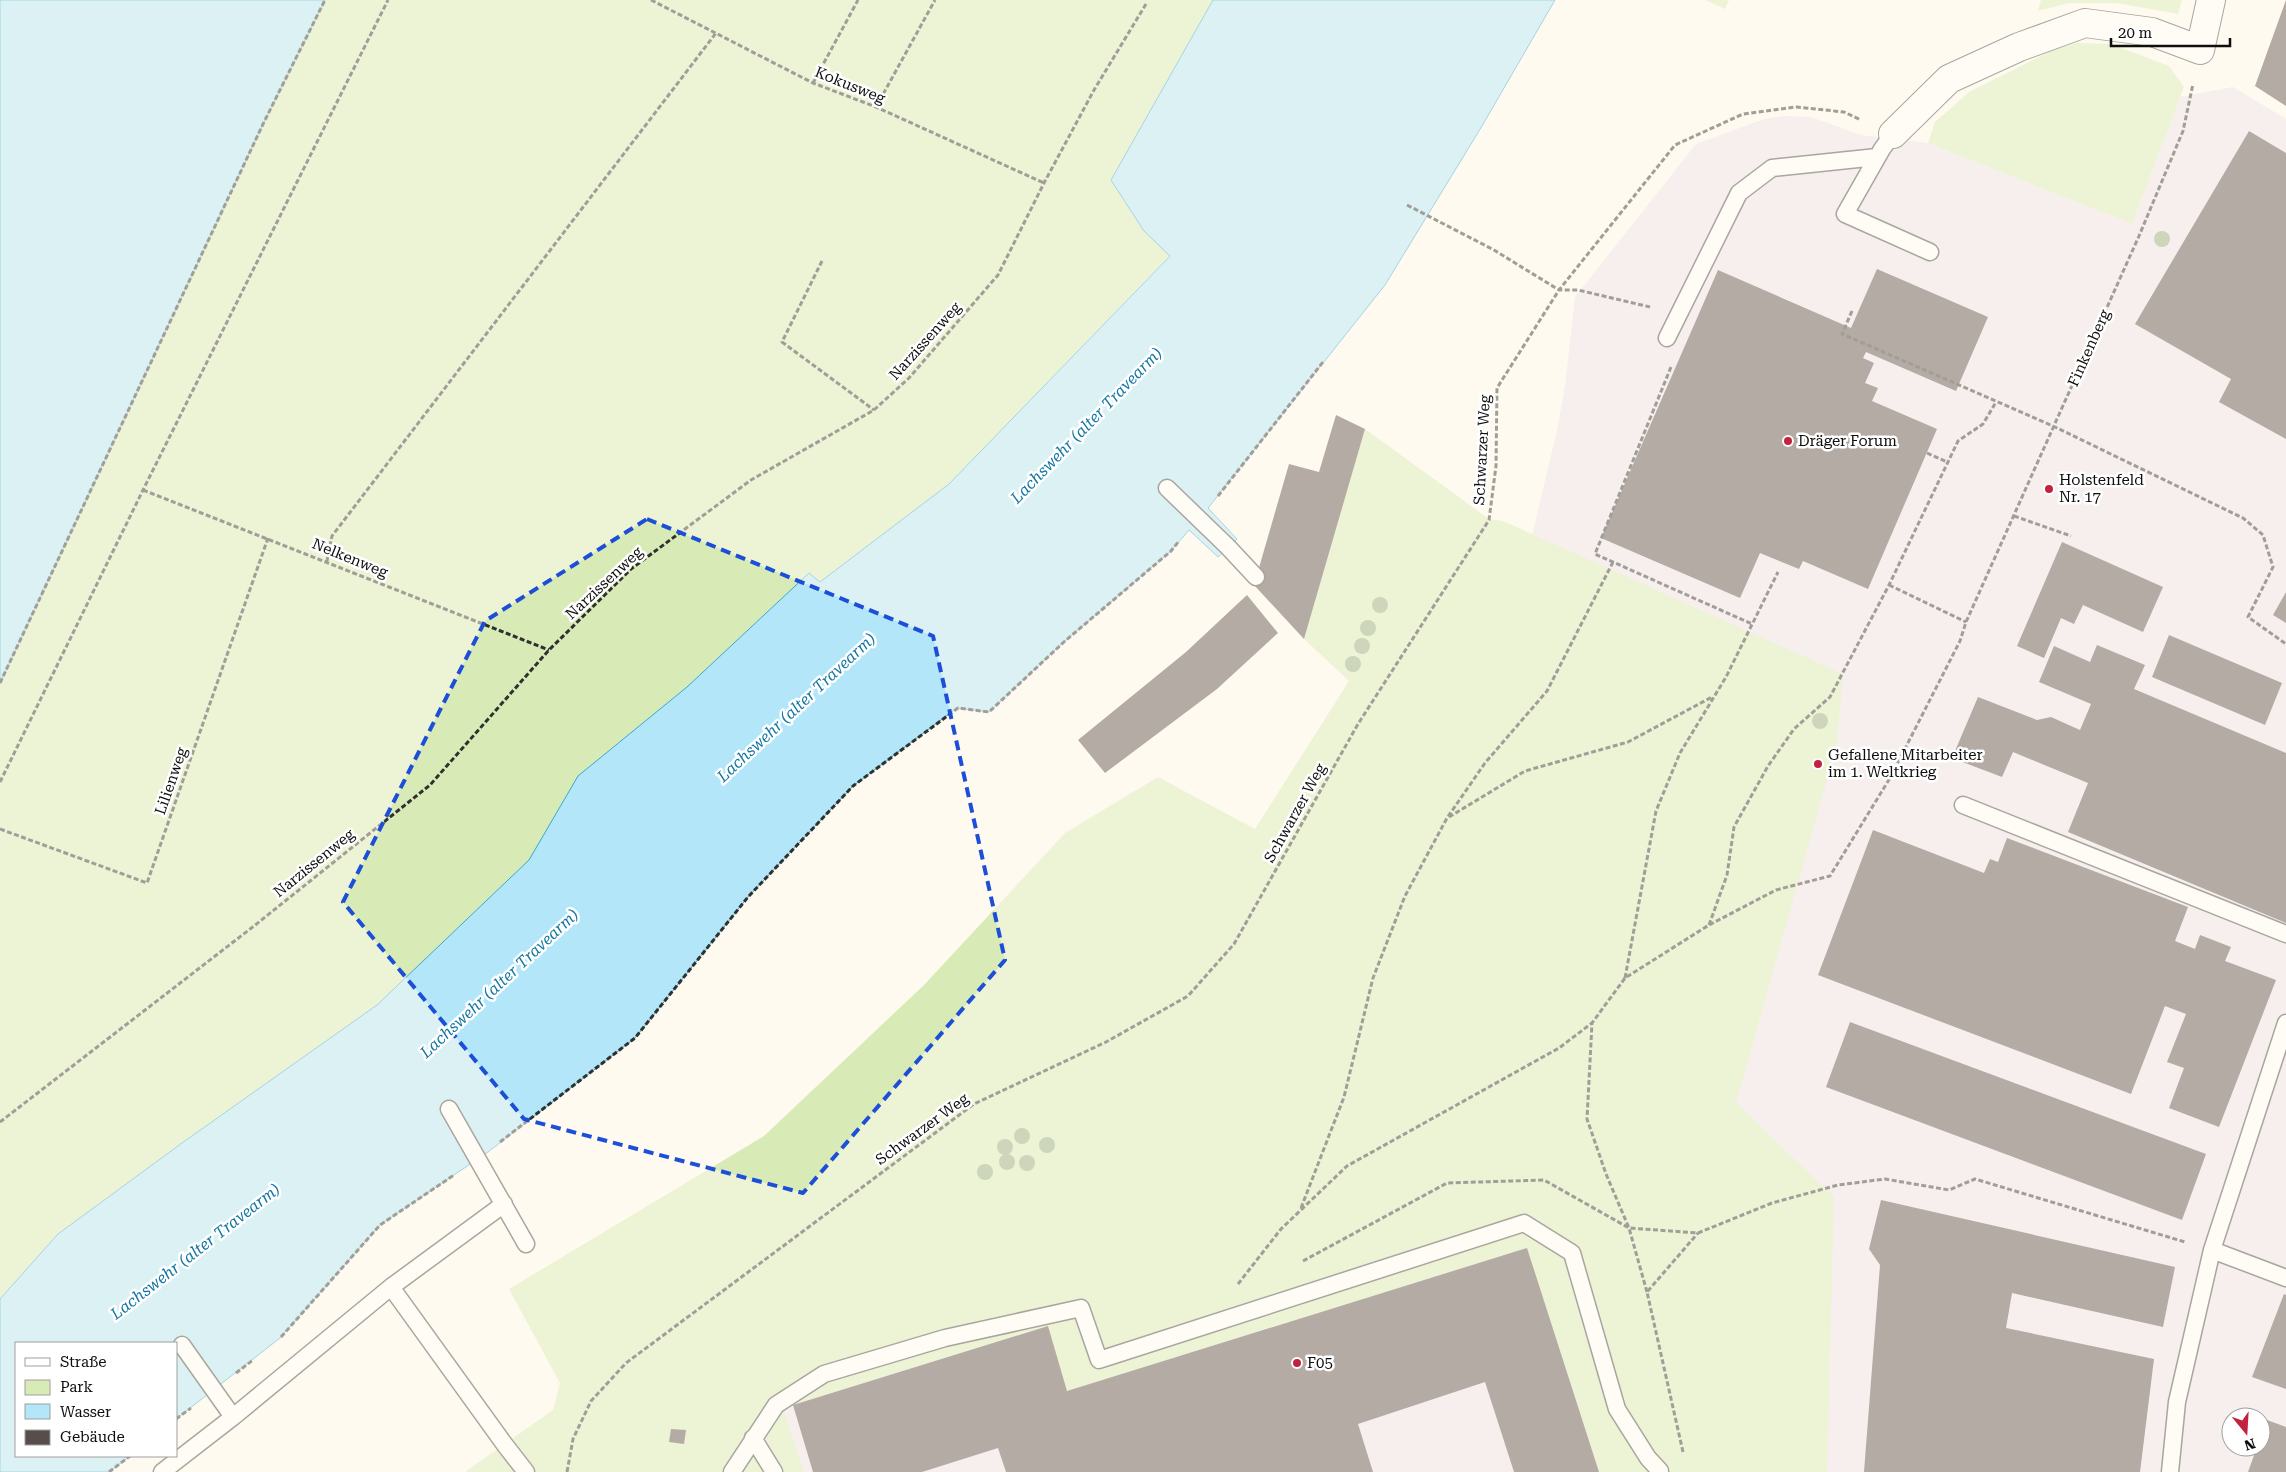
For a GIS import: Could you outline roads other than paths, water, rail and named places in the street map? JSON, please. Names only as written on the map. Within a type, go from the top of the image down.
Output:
[{"type":"street","points":[[1893,134],[1949,79],[2019,47],[2085,23],[2152,32],[2200,50],[2211,0]]},
{"type":"lane","points":[[1893,134],[1877,157],[1845,214],[1930,252]]},
{"type":"lane","points":[[1667,338],[1738,193],[1772,168],[1877,157]]},
{"type":"lane","points":[[1167,488],[1256,577]]},
{"type":"lane","points":[[1963,804],[2286,934]]},
{"type":"lane","points":[[2170,1472],[2177,1402],[2212,1250],[2286,1023]]},
{"type":"lane","points":[[449,1109],[526,1244]]},
{"type":"lane","points":[[162,1472],[234,1417],[391,1287],[504,1204]]},
{"type":"lane","points":[[732,1472],[776,1405],[824,1374],[945,1338],[1081,1308],[1099,1360],[1524,1223],[1572,1253],[1617,1409],[1648,1458],[1660,1471]]},
{"type":"lane","points":[[2212,1250],[2286,1278]]},
{"type":"lane","points":[[391,1287],[526,1472]]},
{"type":"lane","points":[[182,1344],[234,1417]]},
{"type":"lane","points":[[753,1438],[774,1472]]},
{"type":"water","points":[[0,0],[325,0],[264,122],[0,683]]},
{"type":"water","name":"Lachswehr (alter Travearm)","points":[[1213,0],[1555,0],[1482,126],[1385,285],[1208,508],[1237,539],[1218,557],[1189,530],[1171,551],[1065,641],[989,712],[957,708],[853,786],[748,897],[635,1038],[488,1152],[380,1225],[280,1338],[178,1417],[178,1342],[15,1342],[15,1457],[129,1457],[109,1472],[0,1472],[0,1299],[58,1234],[182,1143],[377,1005],[529,860],[578,776],[687,687],[809,573],[820,582],[949,484],[1170,256],[1144,231],[1111,180]]},
{"type":"place","name":"Dräger Forum","points":[[1788,441]]},
{"type":"place","name":"Holstenfeld Nr. 17","points":[[2049,489]]},
{"type":"place","name":"Gefallene Mitarbeiter im 1. Weltkrieg","points":[[1818,764]]},
{"type":"place","name":"F05","points":[[1297,1363]]}]
